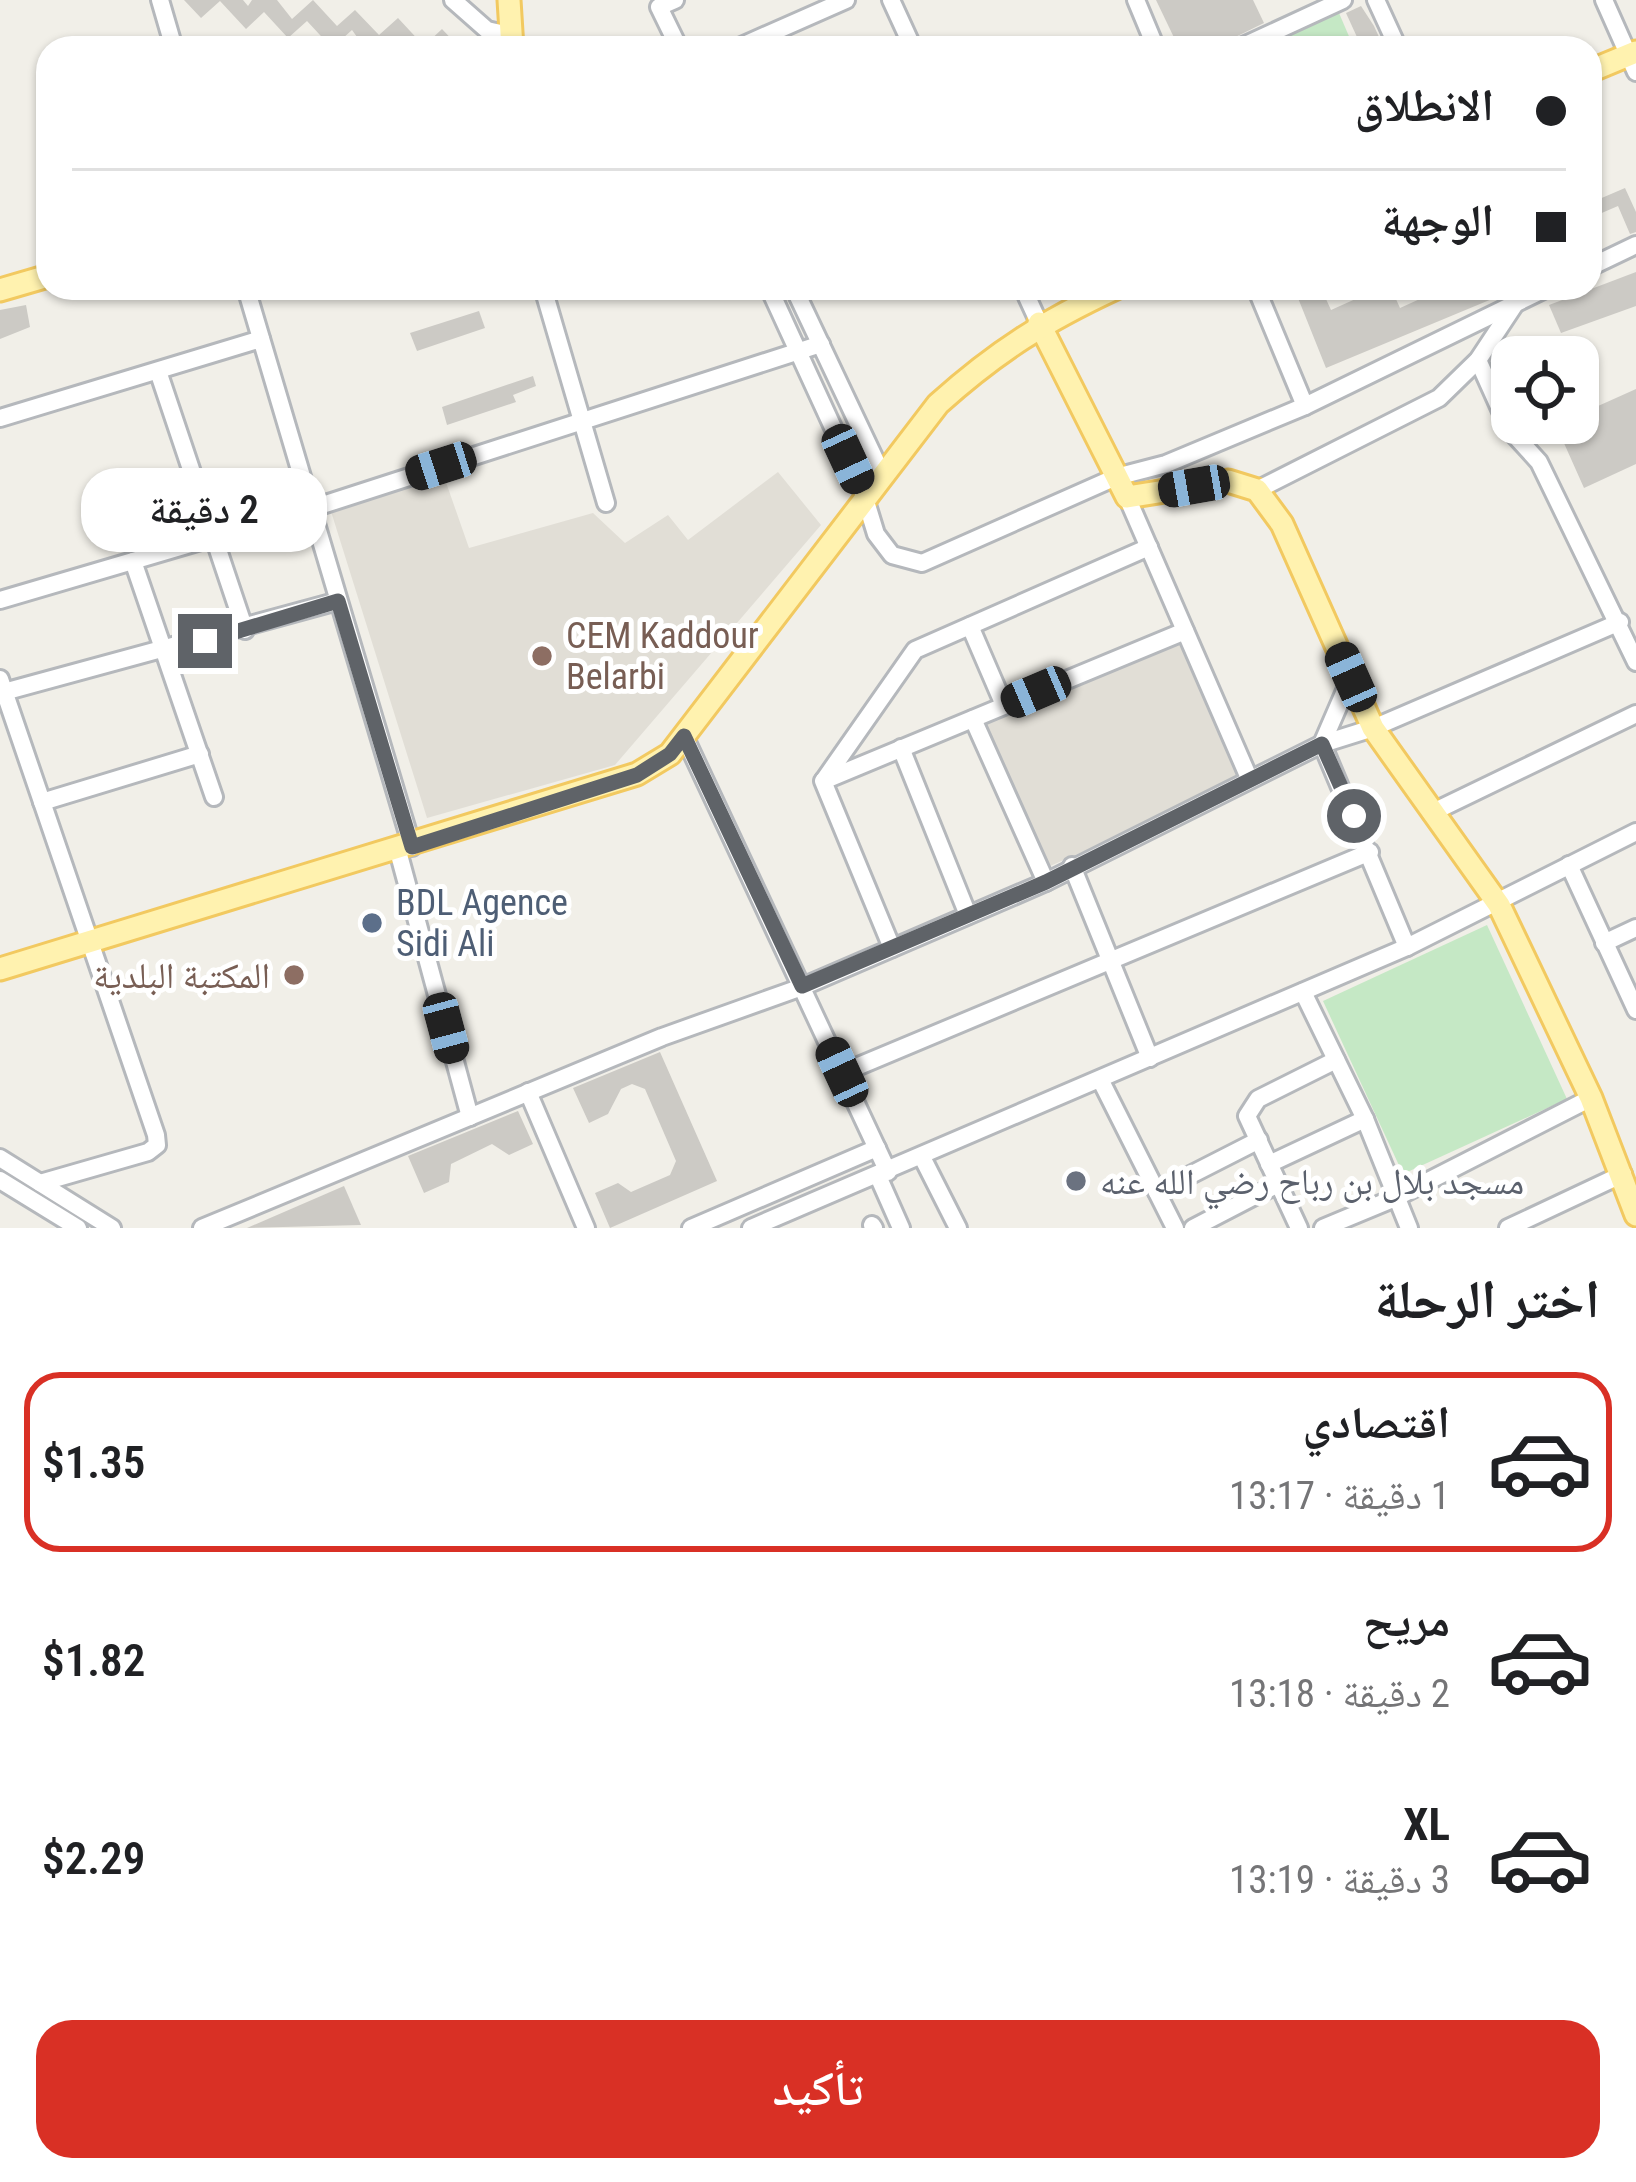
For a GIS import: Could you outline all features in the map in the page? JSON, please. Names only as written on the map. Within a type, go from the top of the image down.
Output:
[{"type":"main road","points":[[496,0],[503,36]]},
{"type":"main road","points":[[505,36],[509,0]]},
{"type":"main road","points":[[1602,68],[1633,59]]},
{"type":"main road","points":[[0,290],[36,280]]},
{"type":"main road","points":[[0,969],[637,775],[670,754],[881,472],[938,404],[992,355],[1039,323],[1090,300]]},
{"type":"main road","points":[[1039,323],[1127,497],[1228,481],[1257,490],[1282,524],[1373,728],[1499,905],[1591,1098],[1636,1216]]},
{"type":"street","points":[[160,0],[170,36]]},
{"type":"street","points":[[454,0],[498,36]]},
{"type":"street","points":[[673,36],[659,7],[675,0]]},
{"type":"street","points":[[764,36],[846,0]]},
{"type":"street","points":[[891,0],[908,36]]},
{"type":"street","points":[[1136,0],[1151,36]]},
{"type":"street","points":[[1264,36],[1343,0]]},
{"type":"street","points":[[1376,0],[1392,36]]},
{"type":"street","points":[[1604,0],[1633,59]]},
{"type":"street","points":[[1602,261],[1636,245]]},
{"type":"street","points":[[250,300],[313,508],[405,849],[470,1117]]},
{"type":"street","points":[[546,300],[606,503]]},
{"type":"street","points":[[776,300],[864,495],[876,534],[892,555],[922,562],[1116,477],[1166,464],[1305,406],[1504,300]]},
{"type":"street","points":[[800,300],[881,472]]},
{"type":"street","points":[[1028,300],[1039,323]]},
{"type":"street","points":[[1261,300],[1305,406]]},
{"type":"street","points":[[1257,490],[1439,398],[1478,360],[1509,300]]},
{"type":"street","points":[[0,418],[261,339]]},
{"type":"street","points":[[0,600],[313,508],[821,344]]},
{"type":"street","points":[[1478,360],[1509,430],[1539,462],[1636,662]]},
{"type":"street","points":[[158,371],[245,630]]},
{"type":"street","points":[[1127,497],[1249,778]]},
{"type":"street","points":[[823,781],[915,650],[1149,547]]},
{"type":"street","points":[[133,561],[214,797]]},
{"type":"street","points":[[40,1183],[157,1145],[2,688],[165,652],[338,601]]},
{"type":"street","points":[[202,1228],[892,948],[1046,882],[1322,744],[1373,728],[1620,622]]},
{"type":"street","points":[[970,626],[1004,706]]},
{"type":"street","points":[[823,781],[1185,631]]},
{"type":"street","points":[[1351,677],[1322,744],[1407,947]]},
{"type":"street","points":[[1431,813],[1636,714]]},
{"type":"street","points":[[973,719],[1046,882]]},
{"type":"street","points":[[684,736],[877,1148],[901,1228]]},
{"type":"street","points":[[902,748],[968,915]]},
{"type":"street","points":[[42,802],[200,754]]},
{"type":"street","points":[[823,781],[892,948]]},
{"type":"street","points":[[752,1228],[786,1221],[883,1174],[1407,947],[1499,905],[1636,832]]},
{"type":"street","points":[[842,1072],[1370,852]]},
{"type":"street","points":[[1072,866],[1150,1058]]},
{"type":"street","points":[[1569,866],[1636,1010]]},
{"type":"street","points":[[1604,943],[1636,928]]},
{"type":"street","points":[[1303,992],[1365,1119],[1409,1228]]},
{"type":"street","points":[[1298,1228],[1247,1116],[1250,1105],[1336,1060]]},
{"type":"street","points":[[1101,1081],[1175,1228]]},
{"type":"street","points":[[528,1093],[586,1228]]},
{"type":"street","points":[[1323,1228],[1395,1198],[1591,1098]]},
{"type":"street","points":[[1269,1164],[1365,1119]]},
{"type":"street","points":[[1157,1192],[1258,1140]]},
{"type":"street","points":[[691,1228],[877,1148]]},
{"type":"street","points":[[922,1157],[958,1228]]},
{"type":"street","points":[[0,1158],[112,1228]]},
{"type":"street","points":[[1508,1228],[1623,1174]]},
{"type":"street","points":[[0,1180],[78,1228]]},
{"type":"street","points":[[1192,1228],[1279,1184]]},
{"type":"shaded area","name":"CEM Kaddour Belarbi","points":[[441,468],[469,548],[593,513],[625,543],[668,515],[688,540],[778,472],[821,525],[615,765],[427,818],[329,505]]},
{"type":"shaded area","points":[[1185,631],[1242,782],[1041,870],[973,719]]},
{"type":"green space","points":[[1339,13],[1349,36],[1289,36]]},
{"type":"green space","points":[[1487,925],[1567,1099],[1403,1174],[1323,1001]]},
{"type":"building","points":[[184,0],[243,0],[248,6],[252,0],[277,0],[292,19],[313,0],[337,26],[355,10],[379,35],[398,18],[415,36],[356,36],[352,30],[345,36],[321,36],[307,21],[286,36],[264,12],[246,29],[220,1],[201,18]]},
{"type":"building","points":[[1156,0],[1253,0],[1264,23],[1237,36],[1173,36]]},
{"type":"building","points":[[1361,6],[1379,36],[1357,36],[1346,13]]},
{"type":"building","points":[[1625,188],[1636,212],[1636,232],[1630,234],[1618,206],[1602,213],[1602,198]]},
{"type":"building","points":[[1636,272],[1636,306],[1561,333],[1549,305],[1562,300],[1602,300],[1602,285]]},
{"type":"building","points":[[1299,300],[1326,300],[1331,310],[1353,300],[1396,300],[1400,308],[1418,300],[1490,300],[1326,368]]},
{"type":"building","points":[[26,305],[30,327],[0,339],[0,310]]},
{"type":"building","points":[[479,311],[485,328],[417,351],[410,333]]},
{"type":"building","points":[[533,376],[536,386],[513,395],[516,402],[447,425],[442,407]]},
{"type":"building","points":[[1636,389],[1636,464],[1584,488],[1564,444],[1599,444],[1599,406]]},
{"type":"building","points":[[660,1052],[717,1181],[610,1228],[595,1193],[618,1183],[631,1192],[670,1175],[676,1161],[645,1089],[632,1084],[621,1089],[608,1114],[589,1123],[573,1088]]},
{"type":"building","points":[[518,1111],[533,1144],[509,1155],[492,1144],[451,1164],[449,1182],[424,1193],[408,1156]]},
{"type":"building","points":[[344,1186],[361,1225],[247,1228]]},
{"type":"place","name":"CEM Kaddour Belarbi","points":[[542,656]]},
{"type":"place","name":"BDL Agence Sidi Ali","points":[[372,923]]},
{"type":"place","name":"المكتبة البلدية","points":[[294,975]]},
{"type":"place","name":"مسجد بلال بن رباح رضي الله عنه","points":[[1076,1181]]},
{"type":"route","points":[[205,641],[338,601],[412,847],[637,775],[670,754],[684,736],[802,986],[1046,882],[1322,744],[1354,816]]}]
